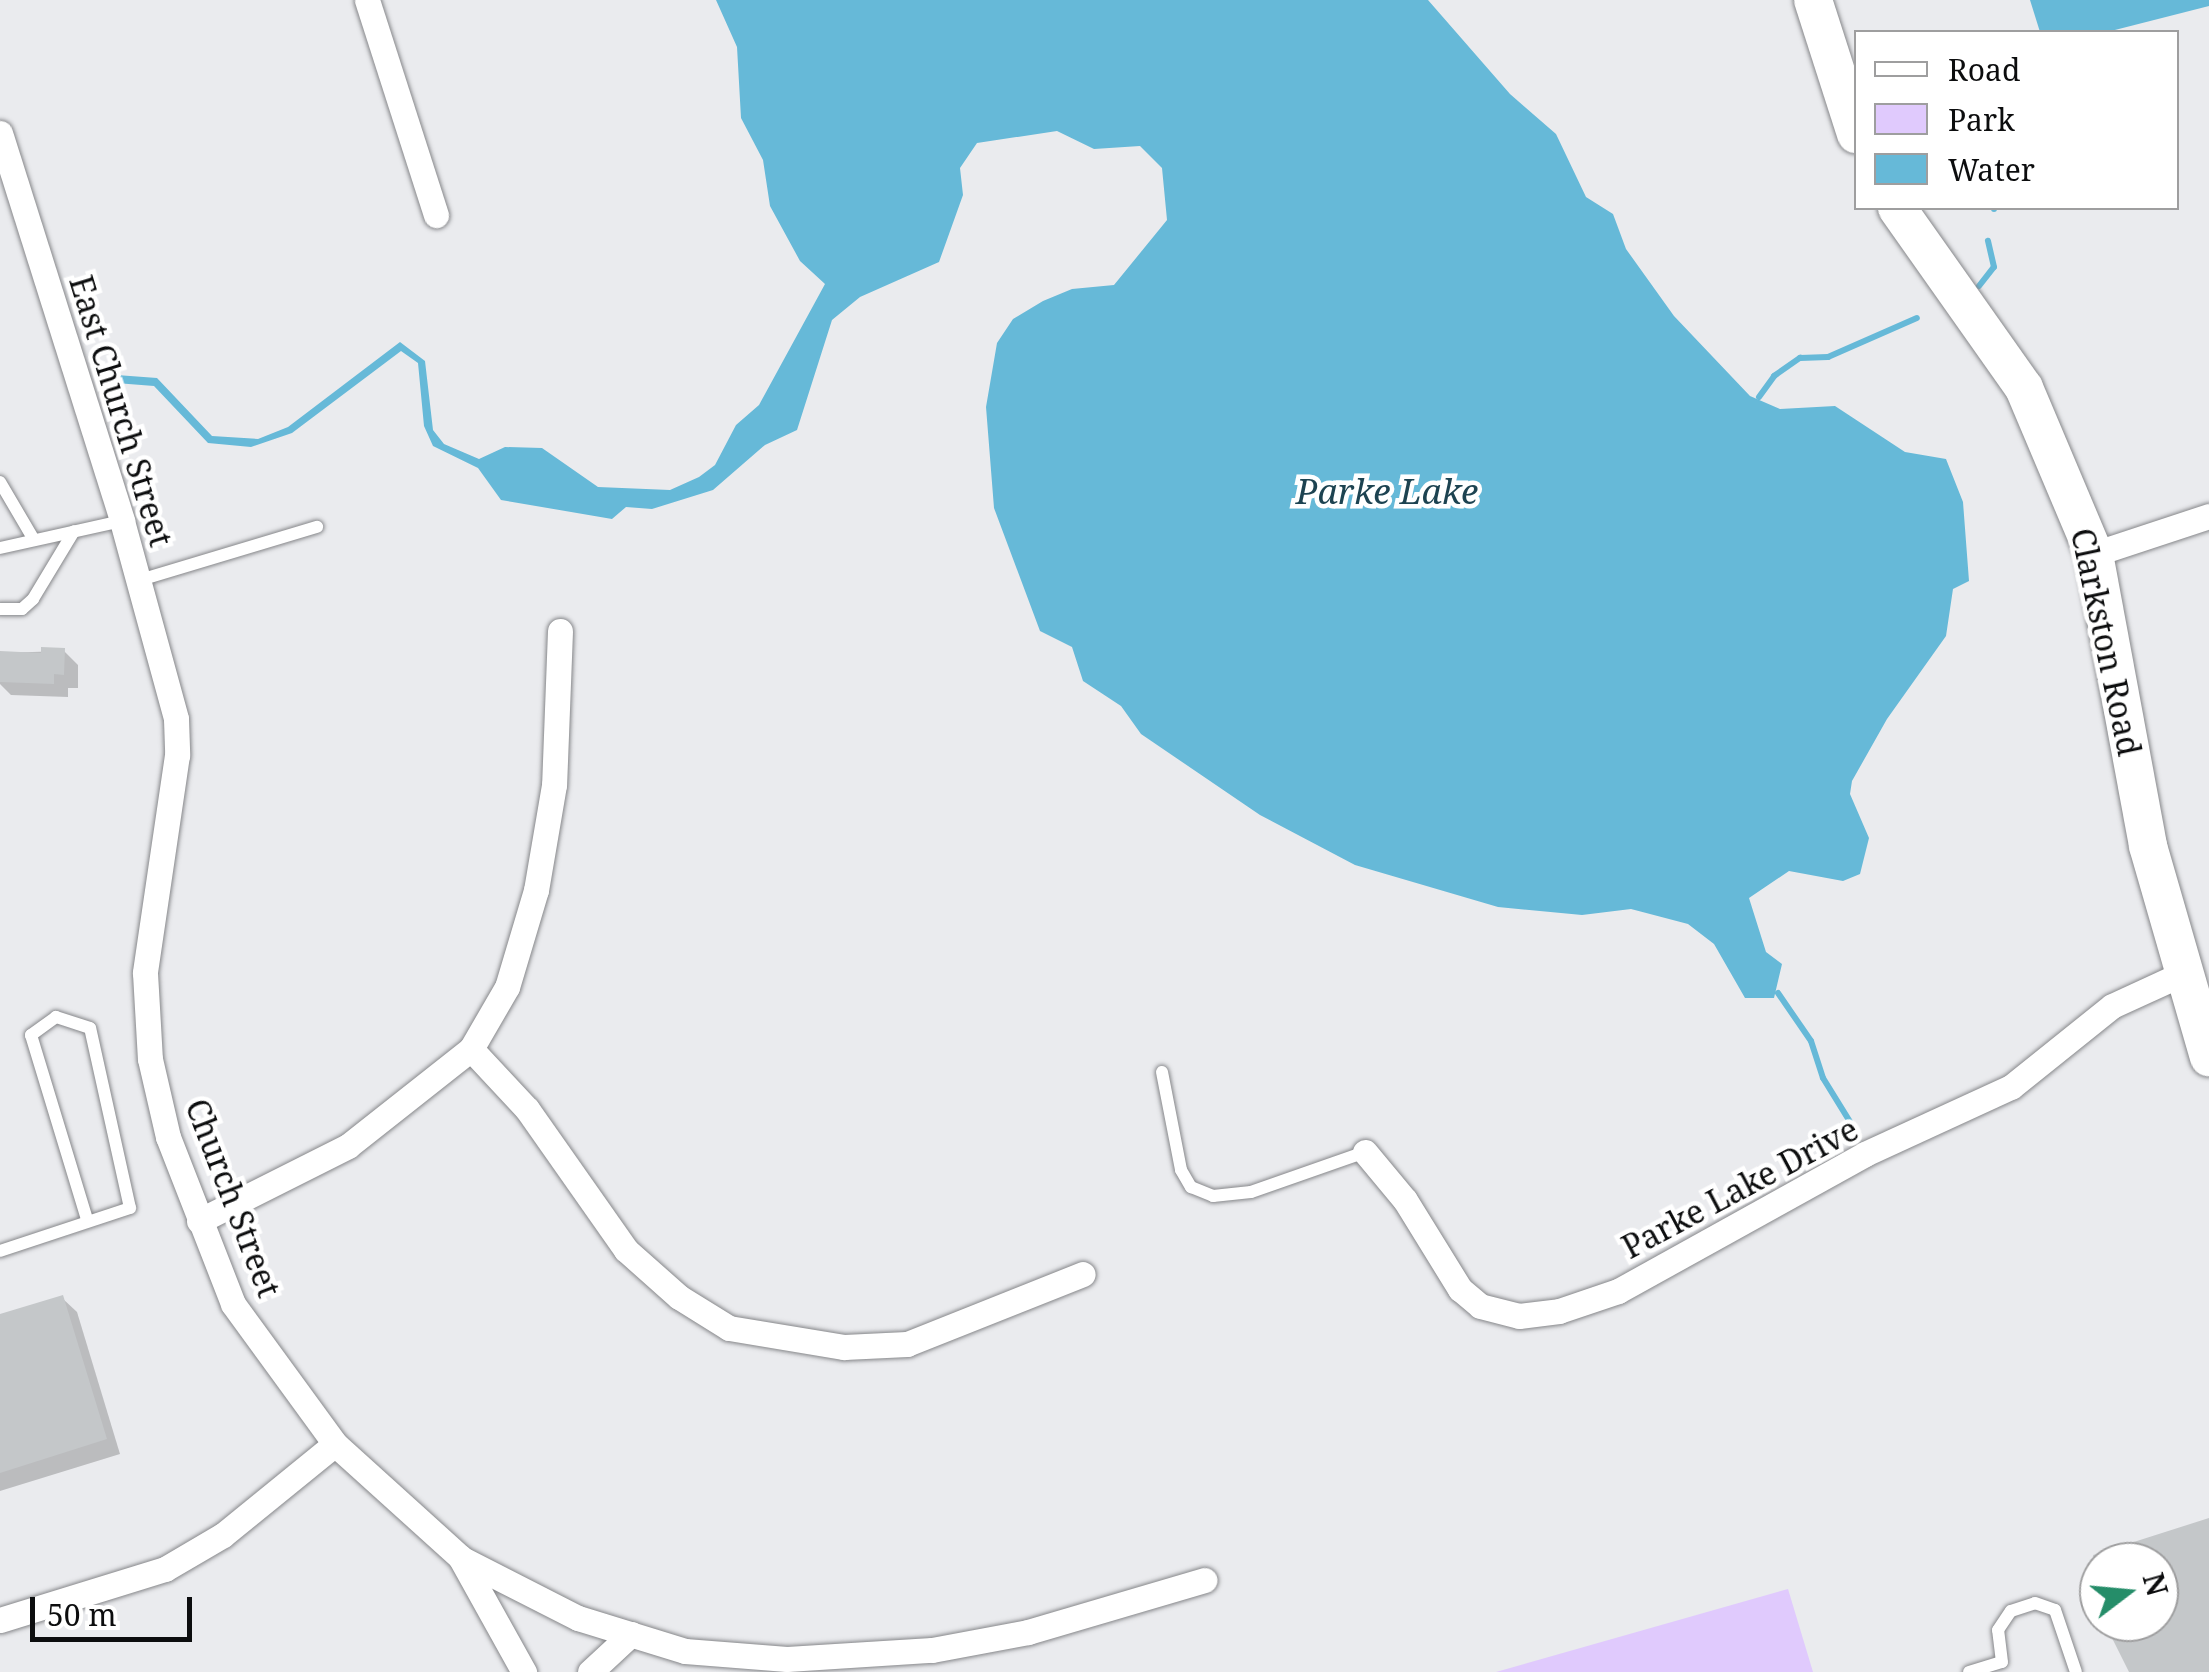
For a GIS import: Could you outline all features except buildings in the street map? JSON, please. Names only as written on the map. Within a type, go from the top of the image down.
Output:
[{"type":"street","points":[[367,0],[436,214]]},
{"type":"street","points":[[1813,0],[1854,128]]},
{"type":"street","name":"East Church Street","points":[[0,133],[122,520],[174,710]]},
{"type":"street","name":"Clarkston Road","points":[[1899,210],[2024,388],[2094,554],[2148,846],[2209,1057]]},
{"type":"street","points":[[2094,554],[2209,516]]},
{"type":"street","points":[[199,1221],[348,1146],[472,1048],[506,987],[536,890],[554,785],[560,631]]},
{"type":"street","name":"Church Street","points":[[174,710],[177,755],[146,973],[150,1059],[168,1137],[232,1304],[336,1444],[460,1557],[524,1672]]},
{"type":"street","name":"Parke Lake Drive","points":[[1364,1152],[1405,1200],[1460,1289],[1480,1306],[1519,1316],[1560,1311],[1618,1291],[1865,1154],[2011,1086],[2112,1006],[2182,974]]},
{"type":"street","points":[[472,1048],[527,1109],[626,1250],[678,1297],[729,1328],[844,1347],[907,1344],[1083,1274]]},
{"type":"street","points":[[0,1620],[165,1569],[235,1526],[336,1444]]},
{"type":"street","points":[[460,1557],[578,1618],[685,1651],[786,1659],[932,1650],[1028,1632],[1206,1580]]},
{"type":"street","points":[[590,1672],[631,1634]]},
{"type":"lane","points":[[0,482],[34,540]]},
{"type":"lane","points":[[0,548],[122,520]]},
{"type":"lane","points":[[140,580],[316,527]]},
{"type":"lane","points":[[0,610],[22,609],[34,599],[74,532]]},
{"type":"lane","points":[[0,1250],[130,1208],[90,1028],[56,1017],[31,1035],[87,1219]]},
{"type":"lane","points":[[1162,1072],[1182,1170],[1191,1187],[1212,1196],[1251,1192],[1364,1152]]},
{"type":"lane","points":[[1969,1672],[2004,1667],[1998,1630],[2011,1611],[2035,1603],[2055,1610],[2076,1672]]},
{"type":"green space","points":[[1788,1589],[1813,1672],[1496,1672]]},
{"type":"water","name":"Parke Lake","points":[[716,0],[1428,0],[1510,94],[1556,134],[1586,197],[1613,214],[1626,249],[1674,316],[1750,396],[1780,409],[1835,406],[1905,452],[1946,459],[1963,502],[1969,581],[1953,589],[1946,636],[1887,719],[1852,781],[1850,794],[1869,838],[1860,874],[1843,881],[1789,871],[1749,898],[1766,952],[1782,964],[1774,998],[1745,998],[1714,944],[1688,924],[1631,909],[1582,915],[1498,907],[1355,865],[1260,815],[1141,734],[1121,706],[1083,681],[1072,647],[1040,631],[994,508],[986,407],[997,343],[1013,319],[1043,301],[1072,289],[1114,285],[1167,220],[1162,168],[1140,146],[1094,149],[1057,131],[977,143],[960,168],[963,195],[939,262],[860,297],[832,320],[797,430],[765,445],[713,490],[652,509],[626,507],[612,519],[501,500],[478,468],[433,446],[424,426],[418,363],[401,351],[292,433],[251,447],[208,443],[154,386],[103,382],[103,374],[157,378],[212,436],[258,439],[288,427],[400,342],[425,361],[433,430],[444,444],[479,459],[505,447],[542,448],[598,487],[670,490],[699,477],[715,465],[736,425],[759,405],[825,284],[800,261],[770,206],[763,160],[741,118],[737,47]]},
{"type":"water","points":[[2030,0],[2209,0],[2209,6],[2115,30],[2039,30]]},
{"type":"waterway","points":[[1979,286],[1994,267],[1988,241]]},
{"type":"waterway","points":[[1759,397],[1774,376],[1800,358],[1828,357],[1917,318]]},
{"type":"waterway","points":[[1778,993],[1811,1041],[1823,1078],[1857,1133]]}]
